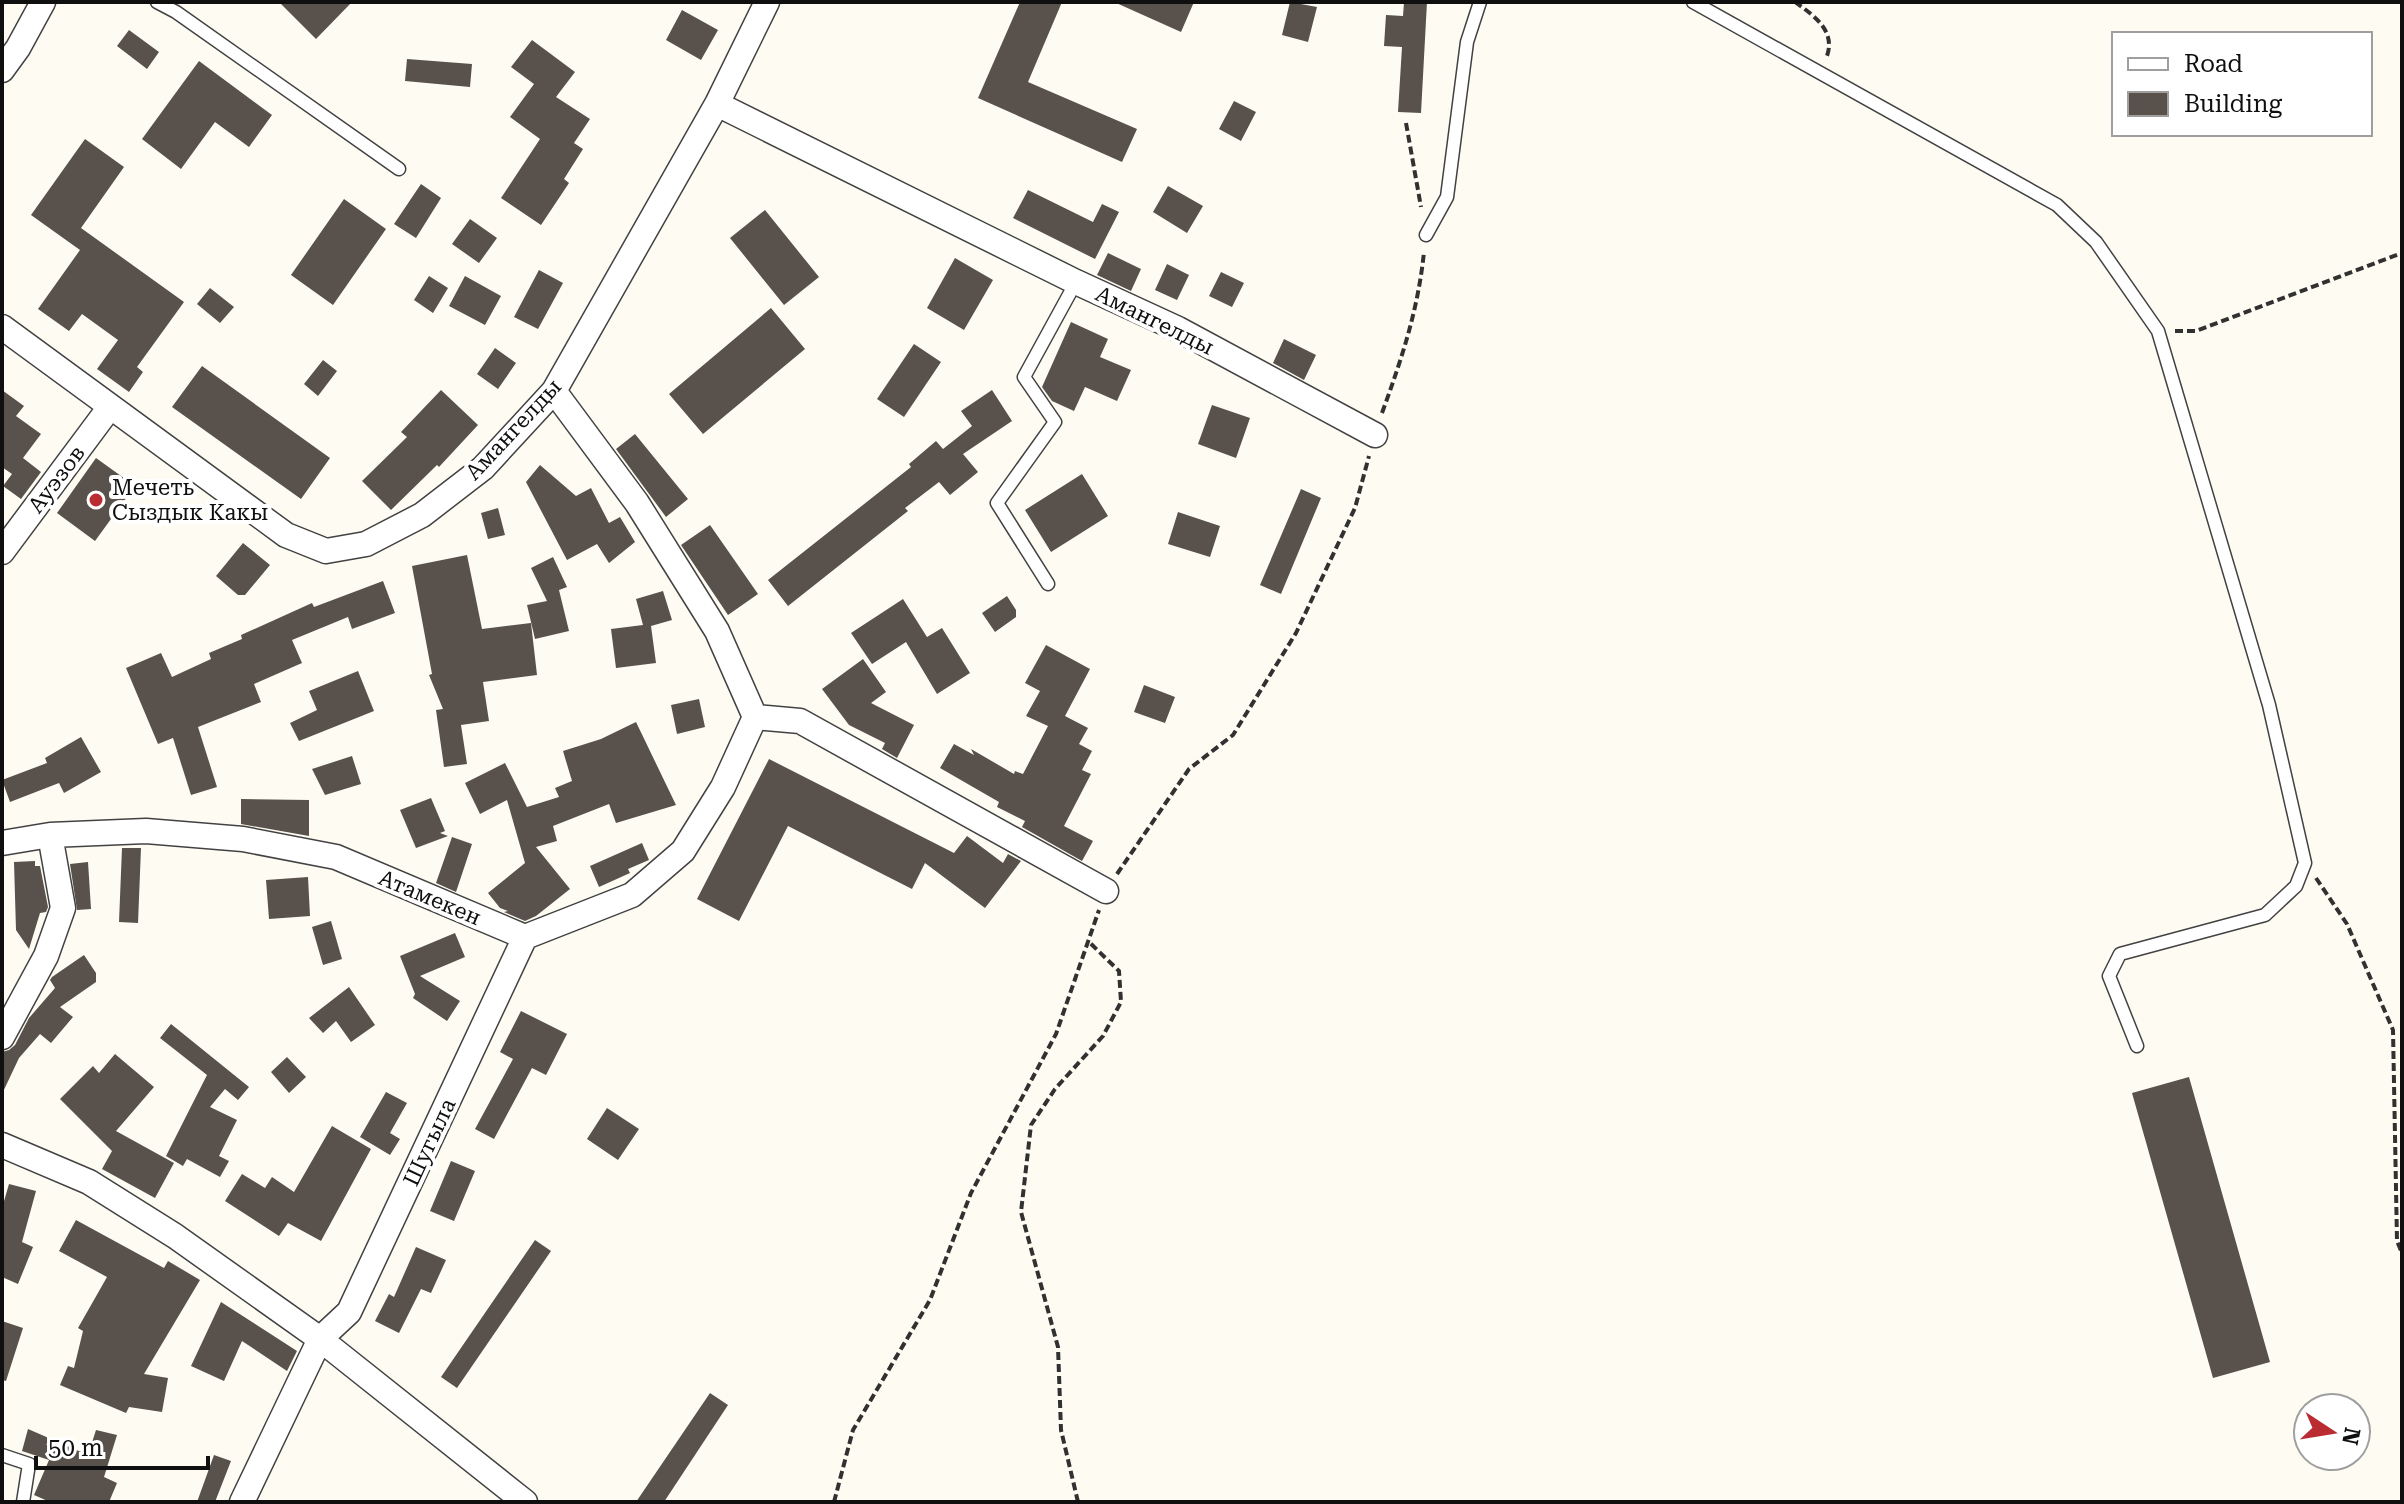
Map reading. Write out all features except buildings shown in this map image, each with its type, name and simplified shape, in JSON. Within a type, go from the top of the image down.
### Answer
[{"type":"street","points":[[2,70],[43,2]]},
{"type":"street","name":"Амангелды","points":[[2,327],[286,535],[326,551],[366,544],[422,515],[483,468],[554,391],[717,104],[767,2]]},
{"type":"street","name":"Амангелды","points":[[717,104],[1076,282],[1178,329],[1375,435]]},
{"type":"street","points":[[525,937],[632,895],[683,851],[723,787],[755,717],[717,631],[637,503],[554,391]]},
{"type":"street","name":"Ауэзов","points":[[2,552],[110,407]]},
{"type":"street","points":[[755,717],[800,721],[1106,891]]},
{"type":"street","name":"Атамекен","points":[[2,843],[50,835],[160,832],[243,839],[336,857],[525,937]]},
{"type":"street","points":[[2,1037],[46,956],[63,908],[50,835]]},
{"type":"street","name":"Шугыла","points":[[320,1339],[349,1312],[525,937]]},
{"type":"street","points":[[2,1145],[89,1182],[175,1236],[320,1339],[525,1502]]},
{"type":"street","points":[[242,1502],[320,1339]]},
{"type":"lane","points":[[157,2],[176,12],[399,169]]},
{"type":"lane","points":[[1426,235],[1447,197],[1467,42],[1480,2]]},
{"type":"lane","points":[[1693,2],[2057,205],[2096,242],[2158,331],[2269,705],[2305,863],[2296,886],[2265,915],[2120,954],[2109,976],[2137,1046]]},
{"type":"lane","points":[[1048,584],[997,503],[1055,422],[1024,377],[1076,282]]},
{"type":"lane","points":[[2,1455],[29,1464],[23,1502]]},
{"type":"path","points":[[1795,2],[1821,20],[1830,47],[1820,73]]},
{"type":"path","points":[[834,1502],[853,1430],[930,1300],[971,1193],[1056,1034],[1106,891],[1189,769],[1233,735],[1296,633],[1355,508],[1420,291],[1426,235],[1406,123]]},
{"type":"path","points":[[2158,331],[2196,331],[2402,253]]},
{"type":"path","points":[[2305,863],[2347,924],[2393,1030],[2397,1241],[2402,1253]]},
{"type":"path","points":[[1078,1502],[1061,1430],[1058,1347],[1021,1212],[1031,1125],[1055,1089],[1103,1036],[1121,1002],[1119,971],[1088,941]]},
{"type":"place","name":"Мечеть Сыздык Какы","points":[[96,500]]}]
